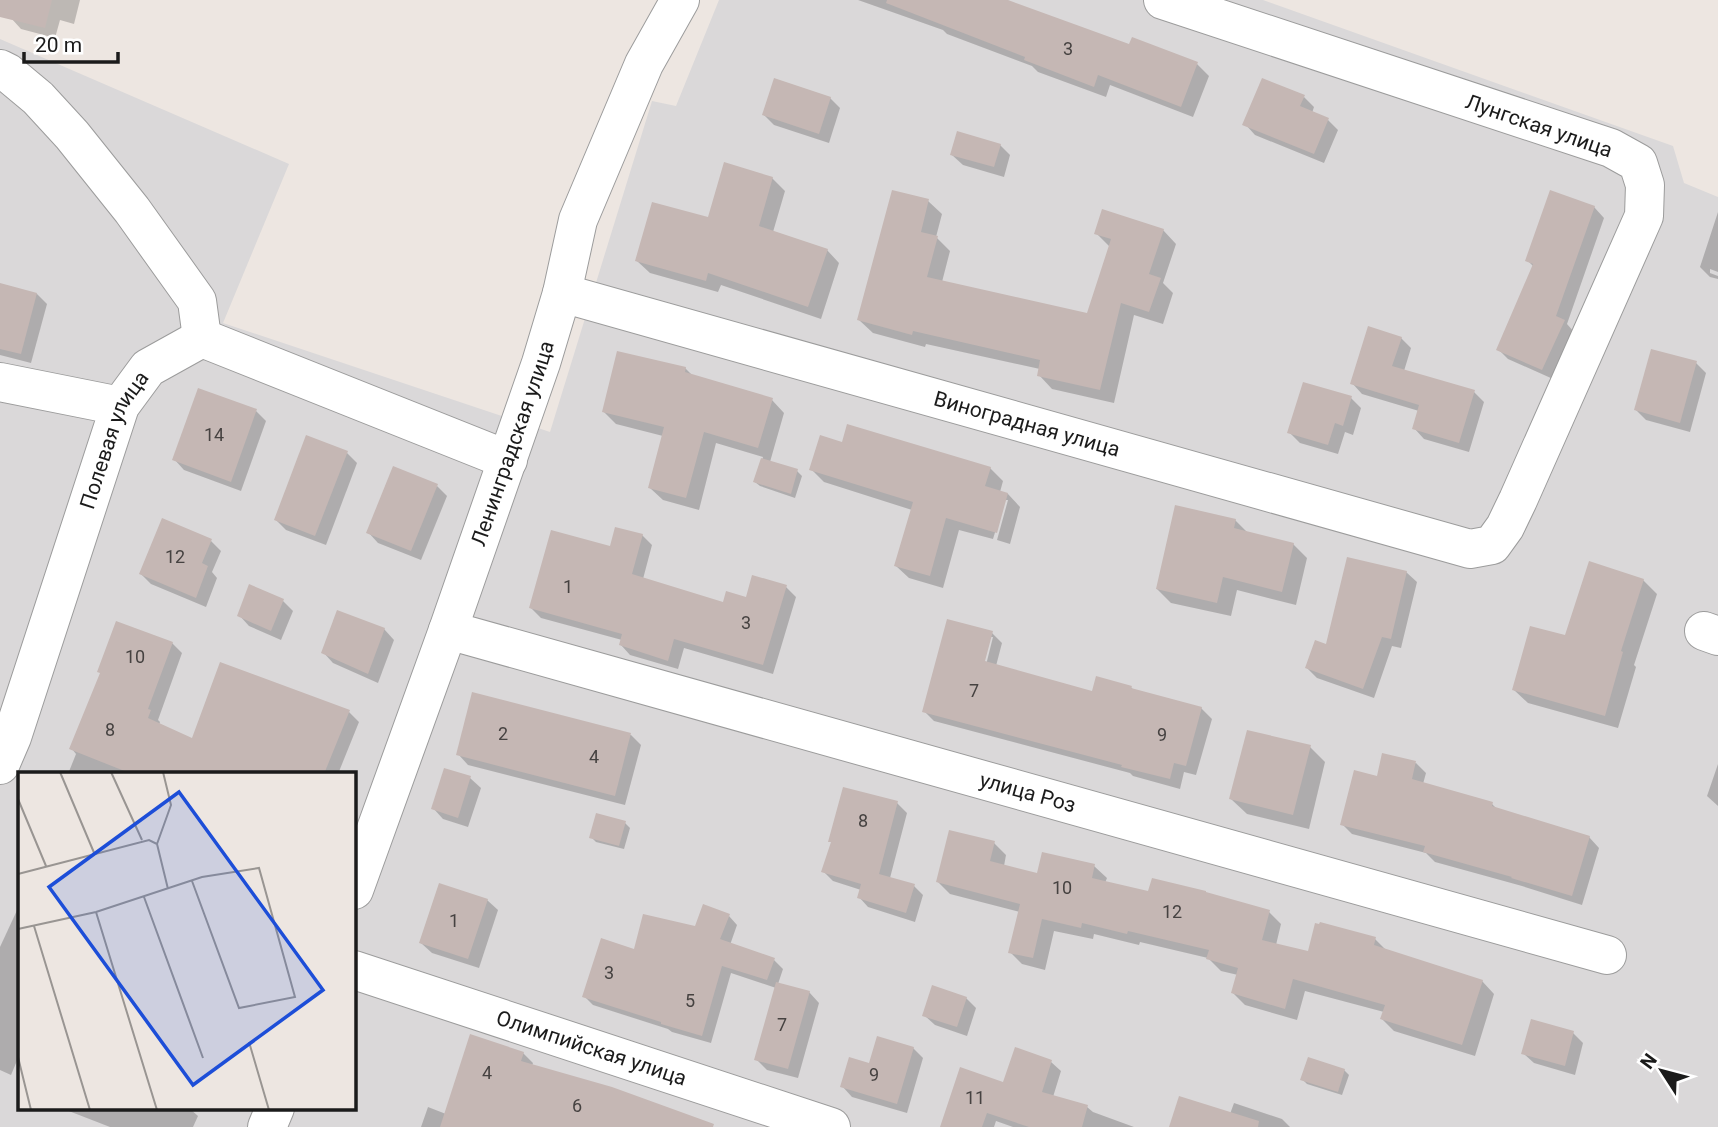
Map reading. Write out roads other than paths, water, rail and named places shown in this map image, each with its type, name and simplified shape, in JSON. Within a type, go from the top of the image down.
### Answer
[{"type":"street","name":"Ленинградская улица","points":[[355,887],[541,363],[562,293],[578,220],[644,64],[680,0]]},
{"type":"street","name":"Лунгская улица","points":[[1163,0],[1611,148],[1638,163],[1644,185],[1644,216],[1518,500],[1505,527],[1492,545]]},
{"type":"street","points":[[0,69],[38,99],[72,135],[132,210],[197,301],[202,338],[508,460]]},
{"type":"street","name":"Виноградная улица","points":[[562,293],[1470,549],[1492,545]]},
{"type":"street","name":"Полевая улица","points":[[4,745],[120,406],[148,368],[202,338]]},
{"type":"street","points":[[0,382],[120,406]]},
{"type":"street","name":"улица Роз","points":[[448,630],[1607,955]]},
{"type":"street","name":"Олимпийская улица","points":[[355,970],[831,1127]]},
{"type":"street","points":[[267,1127],[274,1110]]}]
